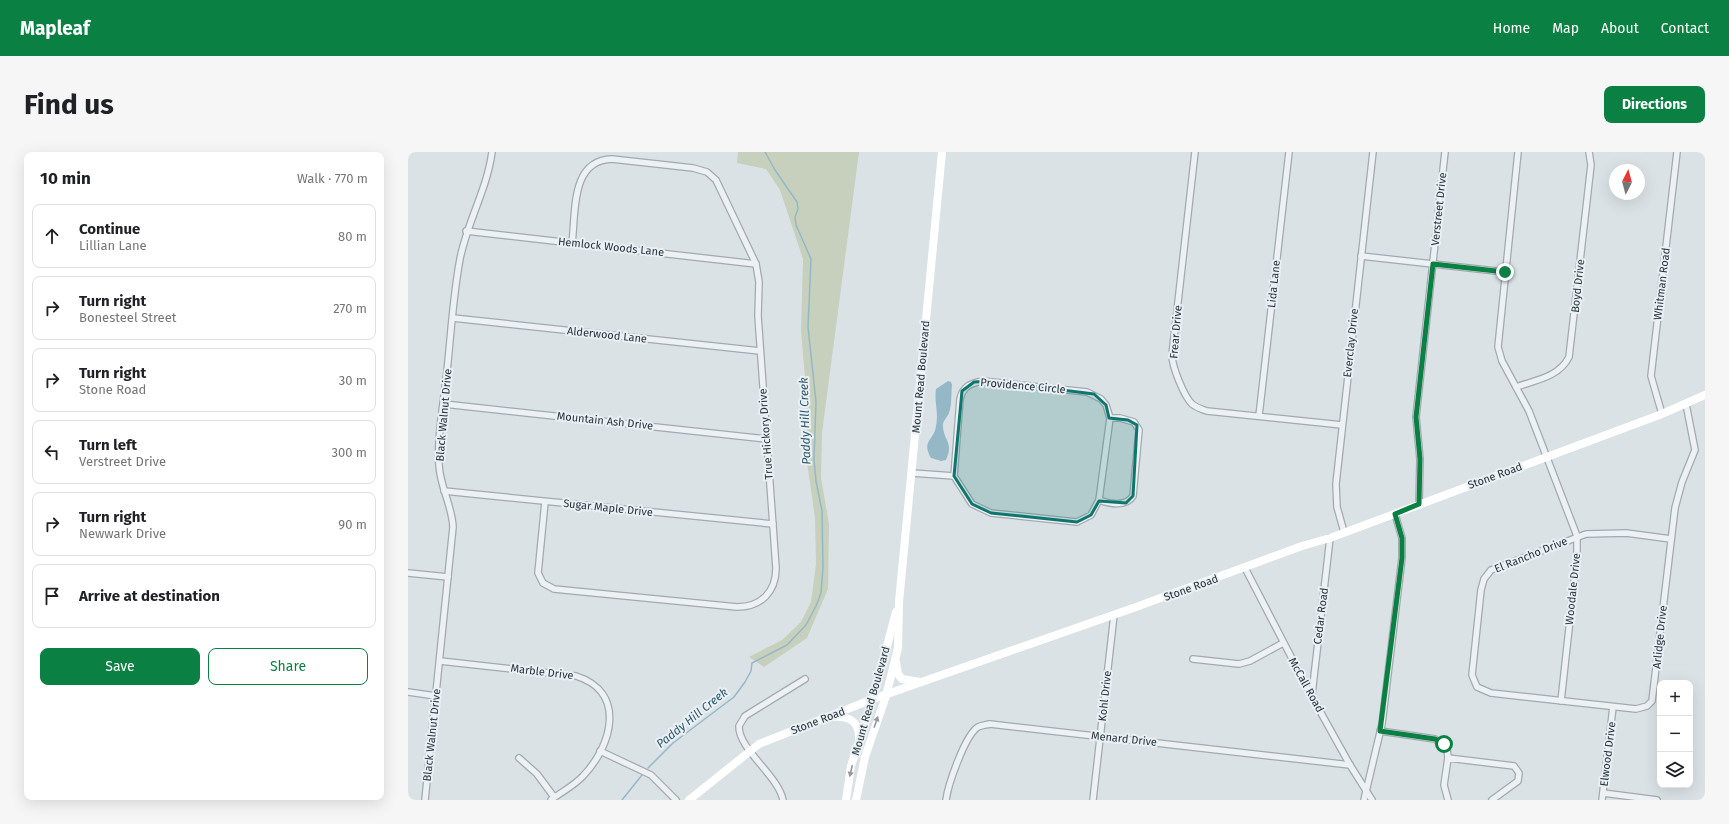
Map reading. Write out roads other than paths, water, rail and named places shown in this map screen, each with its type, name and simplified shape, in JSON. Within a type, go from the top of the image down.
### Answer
[{"type":"street","name":"Black Walnut Drive","points":[[425,800],[453,527],[451,510],[444,491],[439,464],[444,404],[459,261],[466,231],[483,190],[492,152]]},
{"type":"street","name":"Mount Read Boulevard","points":[[856,800],[865,757],[886,696],[896,655],[899,602],[942,152]]},
{"type":"street","name":"Frear Drive","points":[[1195,152],[1172,360],[1187,397],[1197,408],[1207,411],[1342,425]]},
{"type":"street","name":"Lida Lane","points":[[1259,416],[1289,152]]},
{"type":"street","name":"Everclay Drive","points":[[1344,532],[1336,494],[1342,425],[1372,152]]},
{"type":"street","name":"Verstreet Drive","points":[[1419,504],[1420,459],[1416,417],[1445,152]]},
{"type":"street","name":"Woodale Drive","points":[[1518,152],[1498,347],[1502,361],[1529,411],[1577,536],[1577,556],[1561,701]]},
{"type":"street","name":"Boyd Drive","points":[[1516,387],[1554,374],[1565,364],[1569,357],[1591,166],[1589,152]]},
{"type":"street","name":"Whitman Road","points":[[1662,414],[1651,376],[1677,152]]},
{"type":"street","name":"True Hickory Drive","points":[[545,502],[538,573],[540,578],[547,586],[560,589],[737,607],[750,606],[760,601],[774,586],[776,568],[760,351],[758,316],[759,282],[756,264],[720,184],[707,172],[693,168],[612,159],[594,163],[587,168],[580,181],[572,243]]},
{"type":"street","name":"Hemlock Woods Lane","points":[[466,231],[756,264]]},
{"type":"street","points":[[1361,256],[1505,272]]},
{"type":"street","name":"Alderwood Lane","points":[[453,318],[760,351]]},
{"type":"street","name":"Providence Circle","points":[[954,476],[960,399],[962,391],[974,382],[991,381],[1094,394],[1106,405],[1110,418]]},
{"type":"street","name":"Stone Road","points":[[689,800],[759,744],[873,700],[1245,568],[1302,546],[1330,538],[1662,414],[1705,395]]},
{"type":"street","name":"Mountain Ash Drive","points":[[444,404],[766,439]]},
{"type":"street","name":"Arlidge Drive","points":[[1481,690],[1491,693],[1613,707],[1642,708],[1652,701],[1670,539],[1679,491],[1695,450],[1686,404]]},
{"type":"street","points":[[912,473],[954,476],[972,504],[991,513],[1077,522],[1091,515],[1099,500],[1110,418],[1128,420],[1137,425],[1139,436],[1133,496],[1126,502],[1113,504],[1099,500]]},
{"type":"street","name":"Sugar Maple Drive","points":[[444,491],[773,524]]},
{"type":"street","points":[[1364,800],[1365,790],[1380,731],[1402,558],[1402,538],[1395,514]]},
{"type":"street","name":"El Rancho Drive","points":[[1481,690],[1475,683],[1472,674],[1481,590],[1487,574],[1496,567],[1577,536],[1607,532],[1670,539]]},
{"type":"street","name":"Cedar Road","points":[[1312,695],[1330,538]]},
{"type":"street","name":"McCall Road","points":[[1245,568],[1283,643],[1350,765],[1372,800]]},
{"type":"street","points":[[408,573],[448,577]]},
{"type":"street","name":"Mount Read Boulevard","points":[[846,800],[851,766],[873,700],[899,602]]},
{"type":"street","name":"Kohl Drive","points":[[1093,800],[1114,615]]},
{"type":"street","points":[[1193,659],[1240,664],[1250,661],[1283,643]]},
{"type":"street","points":[[896,655],[897,670],[902,679],[910,682],[926,681]]},
{"type":"street","name":"Marble Drive","points":[[440,661],[567,675],[589,681],[602,693],[610,712],[609,731],[600,751],[584,776],[553,799]]},
{"type":"street","points":[[783,800],[778,786],[750,750],[739,731],[740,721],[805,679]]},
{"type":"street","points":[[408,692],[436,696]]},
{"type":"street","name":"Elwood Drive","points":[[1602,800],[1613,707]]},
{"type":"street","points":[[828,717],[842,716],[854,722],[859,728],[859,743]]},
{"type":"street","name":"Menard Drive","points":[[946,800],[949,783],[969,738],[978,728],[990,724],[1350,765]]},
{"type":"street","points":[[1380,731],[1435,739],[1447,748],[1448,758],[1444,785],[1448,800]]},
{"type":"street","points":[[600,751],[651,775],[676,800]]},
{"type":"street","points":[[519,758],[537,774],[553,799]]},
{"type":"street","points":[[1448,758],[1514,766],[1519,773],[1518,781],[1492,800]]},
{"type":"street","points":[[1603,793],[1657,800]]},
{"type":"water","points":[[948,381],[951,382],[952,385],[951,403],[949,413],[943,425],[949,450],[946,460],[941,461],[931,458],[927,448],[935,431],[937,421],[936,389]]},
{"type":"waterway","name":"Paddy Hill Creek","points":[[648,768],[673,743],[734,697],[751,671],[752,663],[787,645],[806,625],[821,593],[823,567],[822,511],[816,481],[814,460],[816,402],[808,327],[811,259],[796,225],[795,217],[798,209],[797,202],[775,170],[765,152]]},
{"type":"waterway","name":"Paddy Hill Creek","points":[[622,800],[642,775]]}]
